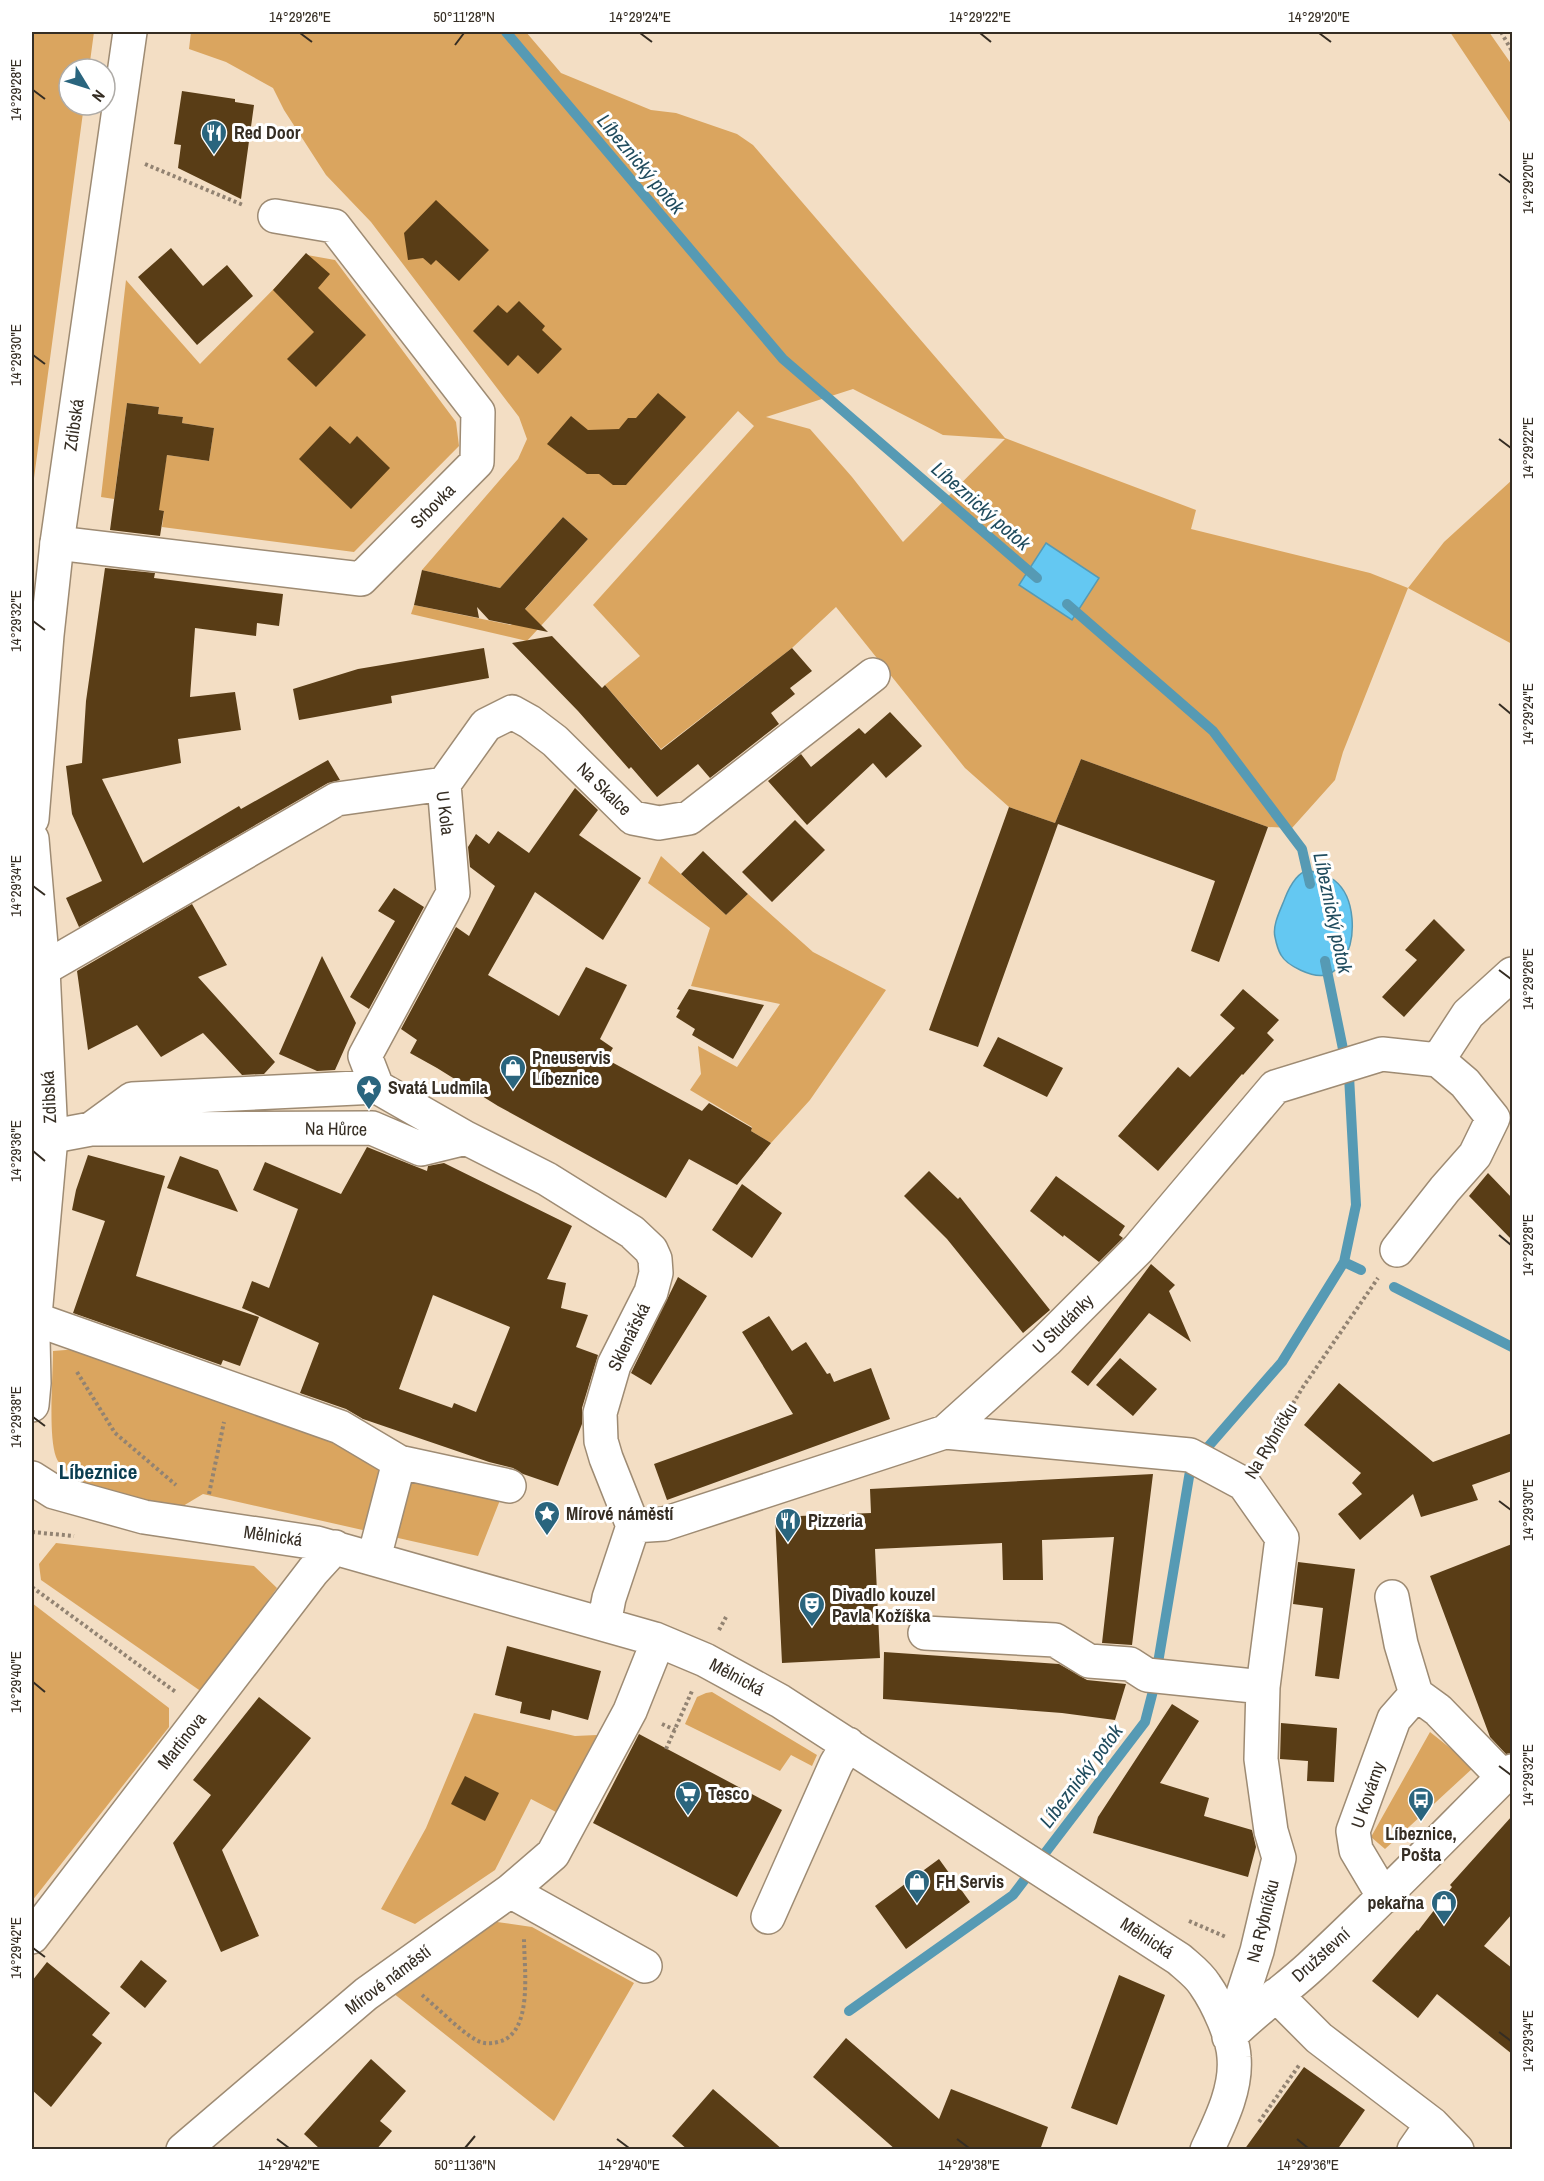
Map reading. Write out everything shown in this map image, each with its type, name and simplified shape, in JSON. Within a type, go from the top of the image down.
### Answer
[{"type":"street","name":"Zdibská","points":[[32,819],[39,635],[57,543],[130,32]]},
{"type":"street","name":"Srbovka","points":[[57,543],[361,579],[477,462],[478,412],[334,226],[275,216]]},
{"type":"street","name":"Na Skalce","points":[[444,784],[486,725],[512,712],[555,741],[633,818],[659,823],[689,818],[873,675]]},
{"type":"street","name":"U Kola","points":[[43,969],[337,799],[444,784],[453,893],[365,1056],[377,1087]]},
{"type":"street","name":"Zdibská","points":[[32,839],[43,969],[41,1139],[34,1318]]},
{"type":"street","points":[[1397,1250],[1475,1155],[1503,1114],[1438,1060],[1468,1014],[1512,974]]},
{"type":"street","name":"U Studánky","points":[[633,1526],[664,1524],[945,1432],[1046,1341],[1138,1249],[1275,1087],[1382,1054],[1438,1060]]},
{"type":"street","name":"Na Hůrce","points":[[91,1129],[132,1099],[377,1087]]},
{"type":"street","points":[[377,1087],[466,1138]]},
{"type":"street","name":"Na Hůrce","points":[[41,1139],[91,1129],[372,1128],[421,1149],[466,1138]]},
{"type":"street","name":"Sklenářská","points":[[466,1138],[547,1179],[632,1232],[651,1250],[655,1259],[656,1273],[651,1292],[614,1365],[600,1413],[601,1441],[633,1526]]},
{"type":"street","points":[[32,1405],[34,1318],[340,1427],[399,1462],[509,1486]]},
{"type":"street","points":[[945,1432],[1190,1455],[1244,1484]]},
{"type":"street","points":[[375,1558],[399,1462]]},
{"type":"street","name":"Mělnická","points":[[32,1478],[54,1492],[144,1517],[335,1547],[604,1624],[651,1652],[705,1660],[780,1701],[1179,1959],[1204,1983],[1229,2037],[1234,2058],[1231,2089],[1222,2118],[1207,2150]]},
{"type":"street","name":"Na Rybníčku","points":[[1229,2037],[1257,1951],[1279,1858],[1271,1831],[1261,1759],[1263,1687],[1282,1538],[1244,1484]]},
{"type":"street","points":[[604,1624],[609,1598],[633,1526]]},
{"type":"street","name":"Martinova","points":[[32,1937],[313,1570],[335,1547]]},
{"type":"street","points":[[1392,1598],[1401,1644],[1416,1694],[1438,1710],[1508,1774]]},
{"type":"street","points":[[925,1633],[1055,1640],[1089,1661],[1130,1664],[1155,1676],[1263,1687]]},
{"type":"street","name":"Mírové náměstí","points":[[183,2150],[366,1994],[517,1895],[553,1854],[630,1711],[651,1652]]},
{"type":"street","name":"U Kovárny","points":[[1384,1897],[1356,1850],[1353,1831],[1394,1719],[1416,1694]]},
{"type":"street","points":[[768,1917],[836,1764],[848,1744]]},
{"type":"street","name":"Družstevní","points":[[1229,2037],[1307,1970],[1508,1774]]},
{"type":"street","points":[[517,1895],[645,1966]]},
{"type":"street","points":[[1276,1995],[1423,2137],[1458,2150]]},
{"type":"path","points":[[1501,32],[1512,51]]},
{"type":"path","points":[[114,151],[255,210],[275,216]]},
{"type":"path","name":"Na Rybníčku","points":[[1244,1484],[1303,1387],[1397,1250]]},
{"type":"path","points":[[208,1501],[231,1389]]},
{"type":"path","points":[[32,1587],[204,1713]]},
{"type":"path","points":[[651,1652],[695,1684],[666,1749]]},
{"type":"path","points":[[662,1724],[675,1730]]},
{"type":"path","points":[[396,1973],[476,2040],[489,2044],[505,2041],[515,2033],[521,2020],[524,2000],[517,1895]]},
{"type":"path","points":[[1181,1918],[1257,1951]]},
{"type":"shaded area","points":[[32,32],[94,32],[91,57],[57,57],[57,117],[82,117],[32,493]]},
{"type":"shaded area","points":[[191,32],[526,32],[561,73],[651,110],[676,113],[737,134],[753,145],[1005,438],[1196,510],[1191,529],[1370,573],[1408,588],[1343,752],[1335,780],[1292,828],[1268,827],[1081,759],[1055,823],[1009,807],[965,768],[836,607],[792,648],[661,749],[605,685],[640,656],[593,605],[754,426],[738,411],[527,641],[411,614],[414,605],[511,625],[588,539],[563,517],[500,588],[422,570],[518,459],[527,439],[519,417],[371,222],[326,175],[284,110],[273,88],[226,62],[189,49]],"holes":[[[853,389],[943,435],[1005,439],[903,542],[852,477],[810,429],[766,417]]]},
{"type":"shaded area","points":[[1450,32],[1489,32],[1512,65],[1512,125]]},
{"type":"shaded area","points":[[307,255],[335,260],[456,422],[459,446],[354,552],[162,527],[164,511],[157,510],[167,455],[209,461],[214,428],[182,423],[183,417],[158,414],[159,407],[127,403],[114,499],[101,497],[126,280],[200,364]]},
{"type":"shaded area","points":[[1512,480],[1512,644],[1408,588],[1444,542]]},
{"type":"shaded area","points":[[661,856],[726,915],[748,894],[813,952],[886,990],[810,1100],[771,1143],[751,1131],[752,1127],[690,1090],[701,1074],[698,1046],[737,1067],[780,1004],[691,986],[710,928],[648,883]]},
{"type":"shaded area","points":[[78,1349],[504,1490],[478,1556],[203,1494],[178,1509],[122,1499],[90,1486],[65,1470],[56,1457],[52,1435],[53,1351]]},
{"type":"shaded area","points":[[56,1543],[254,1566],[277,1588],[202,1692],[41,1580],[39,1564]]},
{"type":"shaded area","points":[[32,1603],[169,1708],[169,1727],[32,1901]]},
{"type":"shaded area","points":[[712,1692],[817,1755],[812,1766],[791,1755],[780,1771],[685,1724],[697,1697]]},
{"type":"shaded area","points":[[474,1713],[575,1736],[597,1735],[556,1812],[531,1799],[495,1870],[415,1924],[381,1909],[426,1828]]},
{"type":"shaded area","points":[[1430,1732],[1474,1767],[1385,1849],[1371,1837]]},
{"type":"shaded area","points":[[497,1922],[532,1927],[634,1983],[554,2121],[393,1993]]},
{"type":"water","points":[[1046,543],[1099,578],[1072,620],[1019,585]]},
{"type":"water","points":[[1308,870],[1325,875],[1341,887],[1347,897],[1352,919],[1348,952],[1338,968],[1325,975],[1307,973],[1284,959],[1277,946],[1274,932],[1279,912],[1289,890],[1297,878]]},
{"type":"building","name":"Red Door","points":[[182,91],[235,99],[235,102],[254,105],[241,199],[178,168],[181,145],[174,144]]},
{"type":"building","points":[[436,200],[489,250],[459,281],[436,260],[431,265],[423,258],[408,260],[404,233]]},
{"type":"building","points":[[171,248],[203,286],[227,265],[253,296],[197,345],[138,277]]},
{"type":"building","points":[[306,253],[330,274],[318,288],[366,335],[316,387],[287,359],[314,332],[273,290]]},
{"type":"building","points":[[519,301],[545,326],[542,330],[562,349],[538,374],[518,355],[508,366],[473,331],[498,305],[507,313]]},
{"type":"building","points":[[658,393],[686,417],[626,485],[613,485],[599,474],[587,474],[547,444],[571,416],[588,430],[619,429],[628,418],[636,418]]},
{"type":"building","points":[[127,403],[159,407],[158,414],[183,417],[182,423],[214,428],[209,461],[167,455],[159,510],[164,511],[160,536],[110,530]]},
{"type":"building","points":[[330,426],[350,444],[357,436],[390,468],[351,509],[299,459]]},
{"type":"building","points":[[563,517],[588,539],[525,609],[548,632],[489,620],[477,607],[479,618],[414,605],[422,570],[500,588]]},
{"type":"building","points":[[105,568],[155,573],[154,578],[283,594],[279,626],[257,623],[256,636],[195,628],[190,697],[235,692],[241,730],[178,739],[181,763],[102,779],[143,863],[239,806],[241,809],[328,760],[340,780],[328,783],[79,927],[66,898],[102,881],[72,814],[66,766],[82,763],[86,701]]},
{"type":"building","points":[[552,636],[602,688],[605,685],[661,750],[792,648],[812,671],[790,688],[795,694],[771,713],[779,724],[710,778],[698,764],[657,797],[512,643]]},
{"type":"building","points":[[484,648],[489,678],[391,696],[392,703],[299,720],[293,689],[358,669]]},
{"type":"building","points":[[890,712],[922,746],[886,778],[873,763],[807,825],[768,781],[801,754],[811,767],[859,728],[865,734]]},
{"type":"building","points":[[1081,759],[1268,827],[1219,962],[1191,951],[1215,881],[1058,824],[978,1047],[929,1030],[1009,807],[1055,823]]},
{"type":"building","points":[[575,788],[598,810],[579,835],[641,878],[603,940],[535,892],[488,975],[559,1016],[586,967],[627,985],[600,1039],[613,1048],[606,1059],[702,1111],[709,1103],[752,1128],[751,1131],[771,1143],[737,1185],[689,1159],[666,1198],[498,1106],[410,1053],[417,1040],[401,1029],[456,927],[469,936],[495,886],[470,867],[468,847],[476,834],[489,844],[498,831],[529,853]]},
{"type":"building","points":[[795,820],[825,850],[772,902],[742,872]]},
{"type":"building","points":[[703,851],[748,894],[726,915],[681,874]]},
{"type":"building","points":[[394,888],[424,907],[369,1009],[350,997],[395,921],[378,911]]},
{"type":"building","points":[[192,904],[227,965],[198,977],[275,1062],[264,1074],[242,1075],[203,1033],[161,1057],[137,1025],[88,1050],[77,971]]},
{"type":"building","points":[[1434,919],[1465,950],[1404,1017],[1382,997],[1417,960],[1405,950]]},
{"type":"building","points":[[322,956],[356,1023],[335,1070],[317,1071],[279,1054]]},
{"type":"building","points":[[689,989],[764,1005],[733,1059],[692,1035],[695,1029],[676,1017],[680,1010],[677,1009]]},
{"type":"building","points":[[1243,989],[1279,1020],[1267,1033],[1274,1040],[1158,1171],[1118,1136],[1178,1067],[1190,1077],[1235,1028],[1220,1015]]},
{"type":"building","points":[[998,1037],[1063,1068],[1047,1097],[983,1066]]},
{"type":"building","points":[[367,1147],[427,1171],[428,1166],[444,1163],[572,1226],[547,1279],[566,1283],[561,1308],[588,1315],[576,1347],[598,1355],[582,1408],[582,1424],[558,1486],[523,1474],[513,1468],[363,1419],[346,1409],[300,1393],[319,1343],[242,1308],[252,1281],[269,1288],[298,1209],[253,1190],[265,1162],[341,1194]],"holes":[[[433,1295],[510,1327],[476,1412],[454,1403],[452,1408],[399,1389]]]},
{"type":"building","points":[[88,1155],[165,1176],[136,1276],[259,1317],[240,1366],[223,1360],[221,1365],[73,1313],[105,1221],[72,1210]]},
{"type":"building","points":[[180,1156],[218,1170],[238,1212],[167,1188]]},
{"type":"building","points":[[929,1171],[958,1199],[960,1197],[1050,1310],[1023,1333],[947,1239],[904,1196]]},
{"type":"building","points":[[1488,1173],[1512,1198],[1512,1240],[1469,1196]]},
{"type":"building","points":[[1056,1176],[1125,1226],[1119,1235],[1123,1238],[1099,1262],[1030,1211]]},
{"type":"building","points":[[742,1184],[782,1213],[752,1258],[712,1230]]},
{"type":"building","points":[[1151,1264],[1175,1285],[1169,1291],[1191,1342],[1149,1313],[1088,1386],[1071,1372]]},
{"type":"building","points":[[678,1277],[707,1296],[651,1385],[631,1373]]},
{"type":"building","points":[[769,1316],[792,1351],[806,1342],[827,1374],[830,1373],[834,1382],[871,1368],[890,1419],[667,1500],[654,1464],[793,1414],[742,1332]]},
{"type":"building","points":[[1120,1358],[1157,1389],[1133,1416],[1096,1385]]},
{"type":"building","points":[[1339,1383],[1433,1462],[1512,1433],[1512,1471],[1472,1485],[1478,1500],[1421,1517],[1413,1494],[1360,1540],[1338,1514],[1362,1494],[1352,1483],[1361,1473],[1304,1425]]},
{"type":"building","points":[[1153,1474],[1132,1645],[1102,1643],[1114,1537],[1042,1540],[1043,1580],[1003,1580],[1002,1543],[875,1549],[880,1658],[782,1663],[775,1517],[871,1513],[870,1489]]},
{"type":"building","points":[[1512,1544],[1512,1753],[1506,1754],[1490,1737],[1430,1576]]},
{"type":"building","points":[[1298,1562],[1355,1569],[1339,1679],[1315,1676],[1323,1608],[1293,1604]]},
{"type":"building","points":[[507,1646],[601,1671],[588,1720],[552,1710],[550,1720],[520,1713],[522,1702],[495,1695]]},
{"type":"building","points":[[884,1652],[1059,1664],[1087,1680],[1126,1684],[1115,1720],[1062,1713],[883,1699]]},
{"type":"building","points":[[259,1697],[311,1738],[222,1850],[259,1936],[221,1952],[173,1843],[211,1795],[193,1780]]},
{"type":"building","points":[[1172,1704],[1199,1721],[1160,1783],[1209,1798],[1204,1816],[1252,1830],[1256,1847],[1248,1877],[1093,1833],[1098,1817]]},
{"type":"building","points":[[1281,1723],[1337,1728],[1334,1782],[1307,1781],[1308,1761],[1280,1759]]},
{"type":"building","name":"Tesco","points":[[639,1734],[782,1810],[737,1897],[593,1823]]},
{"type":"building","points":[[465,1776],[499,1793],[485,1821],[451,1804]]},
{"type":"building","points":[[1512,1816],[1512,1914],[1484,1946],[1512,1968],[1512,2054],[1437,1994],[1418,2018],[1372,1981],[1418,1931],[1452,1887],[1450,1885]]},
{"type":"building","points":[[939,1859],[970,1902],[906,1949],[875,1906]]},
{"type":"building","points":[[141,1960],[167,1981],[145,2008],[120,1987]]},
{"type":"building","points":[[47,1962],[110,2013],[92,2035],[102,2043],[51,2107],[32,2090],[32,1981]]},
{"type":"building","points":[[1119,1975],[1165,1995],[1117,2125],[1071,2108]]},
{"type":"building","points":[[846,2038],[939,2119],[951,2089],[1048,2127],[1040,2150],[896,2150],[813,2077]]},
{"type":"building","points":[[371,2059],[406,2091],[380,2121],[392,2131],[376,2150],[321,2150],[304,2134]]},
{"type":"building","points":[[1304,2067],[1365,2110],[1337,2150],[1244,2150]]},
{"type":"building","points":[[713,2089],[783,2150],[688,2150],[672,2136]]},
{"type":"waterway","name":"Líbeznický potok","points":[[506,32],[783,359],[1037,578]]},
{"type":"waterway","name":"Líbeznický potok","points":[[1067,604],[1213,731],[1302,849],[1310,884]]},
{"type":"waterway","name":"Líbeznický potok","points":[[1325,961],[1343,1049]]},
{"type":"waterway","name":"Líbeznický potok","points":[[1207,1448],[1282,1362],[1344,1262],[1356,1205],[1349,1076]]},
{"type":"waterway","points":[[1344,1262],[1361,1270]]},
{"type":"waterway","points":[[1394,1287],[1512,1347]]},
{"type":"waterway","name":"Líbeznický potok","points":[[849,2011],[1013,1895],[1145,1722],[1154,1687],[1190,1471]]},
{"type":"place","name":"Red Door","points":[[214,156]]},
{"type":"place","name":"Pneuservis Líbeznice","points":[[513,1091]]},
{"type":"place","name":"Svatá Ludmila","points":[[369,1111]]},
{"type":"place","name":"Mírové náměstí","points":[[547,1537]]},
{"type":"place","name":"Pizzeria","points":[[788,1544]]},
{"type":"place","name":"Divadlo kouzel Pavla Kožíška","points":[[812,1628]]},
{"type":"place","name":"Tesco","points":[[688,1817]]},
{"type":"place","name":"Líbeznice, Pošta","points":[[1421,1823]]},
{"type":"place","name":"FH Servis","points":[[917,1905]]},
{"type":"place","name":"pekařna","points":[[1444,1926]]},
{"type":"district","name":"Líbeznice","points":[[98,1472]]}]
